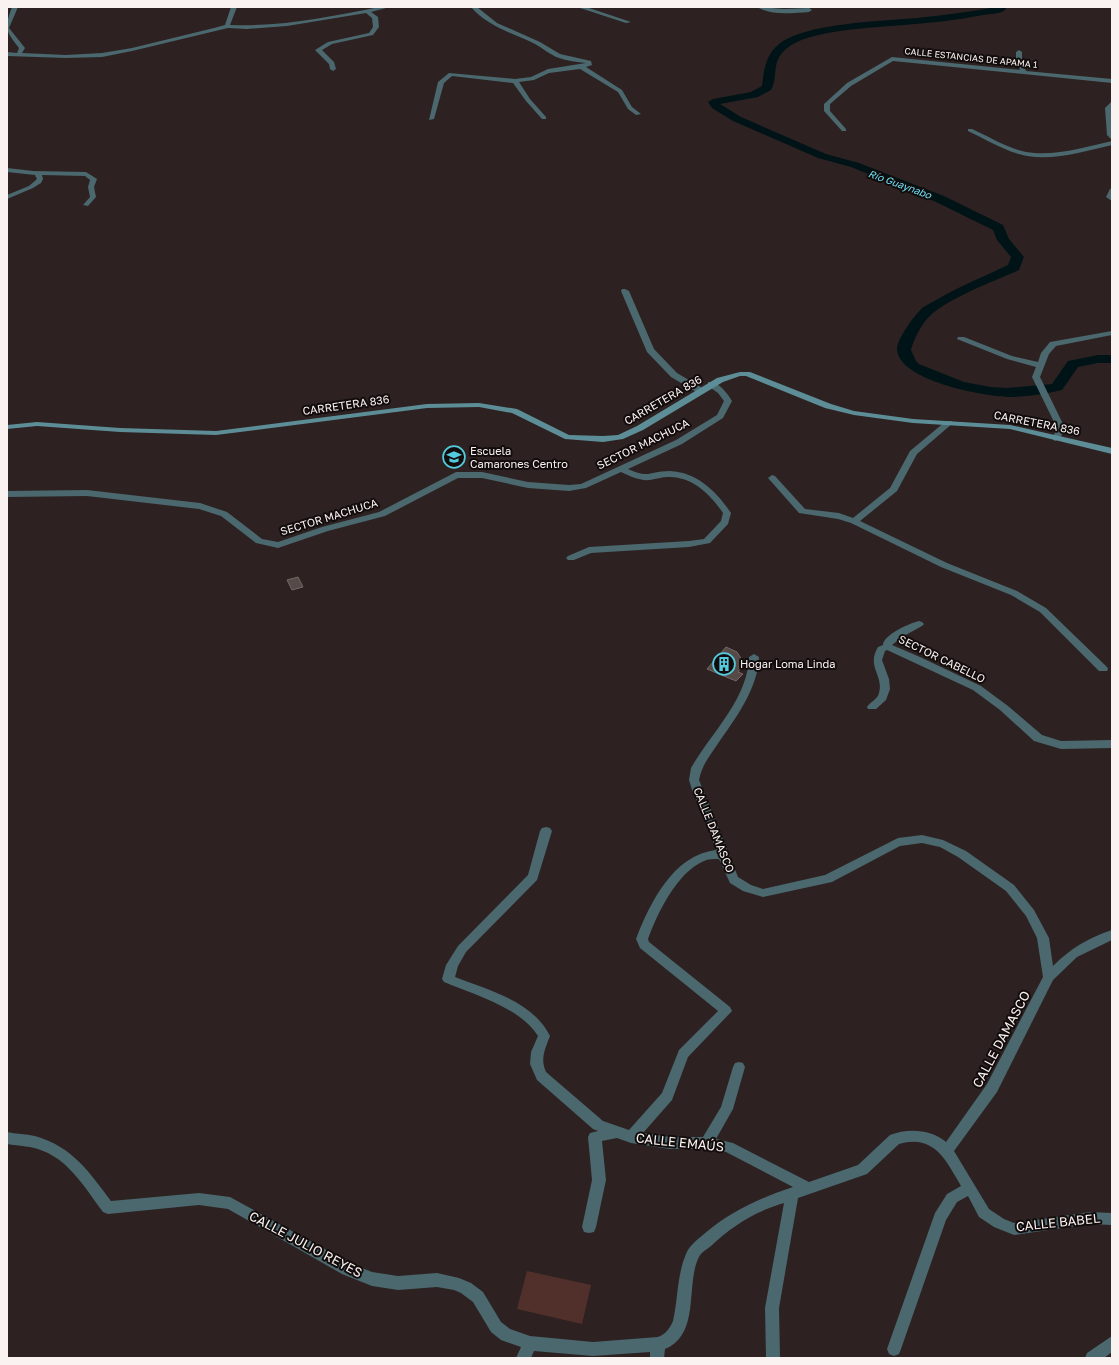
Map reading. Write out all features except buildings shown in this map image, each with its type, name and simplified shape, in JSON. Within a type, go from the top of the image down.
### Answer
[{"type":"street","points":[[15,7],[7,28],[22,48],[19,54]]},
{"type":"street","points":[[227,26],[234,7]]},
{"type":"street","points":[[344,7],[354,13]]},
{"type":"street","points":[[7,54],[60,57],[102,55],[139,48],[184,36],[216,31],[227,26],[250,28],[296,24],[387,7]]},
{"type":"street","points":[[431,120],[441,82],[448,76],[465,75],[515,81],[532,79],[548,71],[581,68],[590,64],[589,62],[562,58],[534,41],[504,29],[482,17],[474,7]]},
{"type":"street","points":[[580,7],[628,22]]},
{"type":"street","points":[[760,7],[771,10],[792,12],[809,10]]},
{"type":"street","points":[[333,69],[332,63],[318,50],[330,44],[371,34],[376,27],[375,17],[367,11]]},
{"type":"street","points":[[1019,52],[1019,59],[1024,73]]},
{"type":"street","name":"CALLE ESTANCIAS DE APAMA 1","points":[[844,130],[827,110],[826,104],[860,76],[892,59],[1112,81]]},
{"type":"street","points":[[581,68],[620,91],[630,108],[638,114]]},
{"type":"street","points":[[515,81],[528,100],[544,118]]},
{"type":"street","points":[[1112,103],[1108,108],[1110,135],[1112,138]]},
{"type":"street","points":[[970,130],[1014,150],[1027,154],[1066,152],[1112,143]]},
{"type":"street","points":[[7,170],[38,173],[86,174],[94,179],[91,188],[93,197],[86,205]]},
{"type":"street","points":[[7,198],[35,186],[40,182],[38,173]]},
{"type":"street","points":[[1112,190],[1109,196],[1112,199]]},
{"type":"street","points":[[625,292],[650,350],[674,375],[701,391]]},
{"type":"street","points":[[1055,438],[1060,427],[1036,377],[1039,365],[1045,353],[1053,344],[1112,333]]},
{"type":"street","points":[[961,339],[1014,359],[1039,365]]},
{"type":"street","name":"CARRETERA 836","points":[[7,427],[37,424],[120,430],[216,433],[234,432],[427,406],[479,405],[514,411],[546,428],[568,437],[603,439],[620,437],[640,428],[711,384],[730,377],[747,374],[828,406],[854,413],[949,423],[1010,427],[1112,451]]},
{"type":"street","name":"SECTOR MACHUCA","points":[[7,494],[87,493],[200,506],[224,514],[259,541],[278,545],[325,529],[382,514],[456,475],[482,475],[528,485],[569,488],[583,486],[679,442],[720,416],[728,401],[721,391],[711,384]]},
{"type":"street","points":[[854,521],[894,489],[913,453],[949,423]]},
{"type":"street","points":[[571,558],[590,550],[689,544],[706,541],[724,522],[727,514],[721,504],[708,489],[688,478],[671,474],[641,477],[622,469]]},
{"type":"street","points":[[772,478],[802,511],[839,516],[854,521],[944,565],[1014,593],[1043,610],[1103,669]]},
{"type":"street","name":"SECTOR CABELLO","points":[[888,647],[887,643],[892,639],[903,631],[919,624]]},
{"type":"street","name":"SECTOR CABELLO","points":[[872,706],[882,698],[883,695],[885,687],[877,660],[881,649],[888,647],[917,659],[977,688],[1004,708],[1038,738],[1061,745],[1112,744]]},
{"type":"street","name":"CALLE DAMASCO","points":[[754,657],[756,664],[742,696],[696,768],[694,780],[734,880],[747,888],[763,893],[828,879],[898,842],[922,839],[943,844],[962,854],[1010,888],[1025,907],[1043,938],[1049,977]]},
{"type":"street","name":"CALLE EMAÚS","points":[[546,831],[533,877],[462,949],[452,965],[448,979],[522,1012],[536,1022],[542,1029],[544,1036],[537,1052],[536,1064],[541,1076],[598,1125],[631,1137],[670,1143],[707,1143],[728,1146],[809,1188]]},
{"type":"street","points":[[631,1137],[668,1096],[683,1054],[726,1011],[644,945],[642,940],[669,885],[694,861],[705,856],[723,854]]},
{"type":"street","name":"CALLE DAMASCO","points":[[947,1151],[992,1088],[1049,977],[1073,954],[1093,943],[1112,936]]},
{"type":"street","points":[[707,1143],[727,1109],[738,1067]]},
{"type":"street","points":[[589,1227],[599,1180],[595,1137],[616,1132]]},
{"type":"street","points":[[657,1351],[674,1336],[680,1322],[687,1270],[692,1255],[723,1226],[746,1211],[772,1200],[862,1170],[895,1139],[906,1136],[921,1137],[936,1141],[947,1151]]},
{"type":"street","name":"CALLE JULIO REYES","points":[[7,1138],[38,1143],[64,1155],[72,1161],[108,1208],[199,1199],[230,1203],[347,1269],[372,1279],[398,1283],[437,1280],[454,1283],[466,1288],[478,1297],[496,1327],[506,1335],[530,1343],[592,1349],[657,1351]]},
{"type":"street","name":"CALLE BABEL","points":[[947,1151],[984,1213],[999,1223],[1014,1229],[1090,1218],[1112,1218]]},
{"type":"street","points":[[894,1349],[940,1217],[952,1198],[970,1188]]},
{"type":"street","points":[[774,1358],[772,1308],[792,1194]]},
{"type":"street","points":[[522,1358],[530,1343]]},
{"type":"street","points":[[1092,1358],[1112,1343]]},
{"type":"shaded area","points":[[527,1271],[591,1285],[582,1324],[517,1309]]},
{"type":"waterway","name":"Río Guaynabo","points":[[1001,7],[1001,9],[974,14],[855,27],[802,36],[788,43],[777,52],[771,62],[767,88],[754,95],[713,102],[716,106],[737,119],[822,156],[855,165],[940,199],[999,228],[1003,240],[1018,257],[1014,267],[958,293],[927,311],[907,338],[904,350],[909,361],[914,367],[943,380],[975,389],[1024,392],[1057,387],[1073,364],[1098,359],[1112,359]]},
{"type":"place","name":"Escuela Camarones Centro","points":[[454,457]]},
{"type":"place","name":"Hogar Loma Linda","points":[[724,664]]}]
